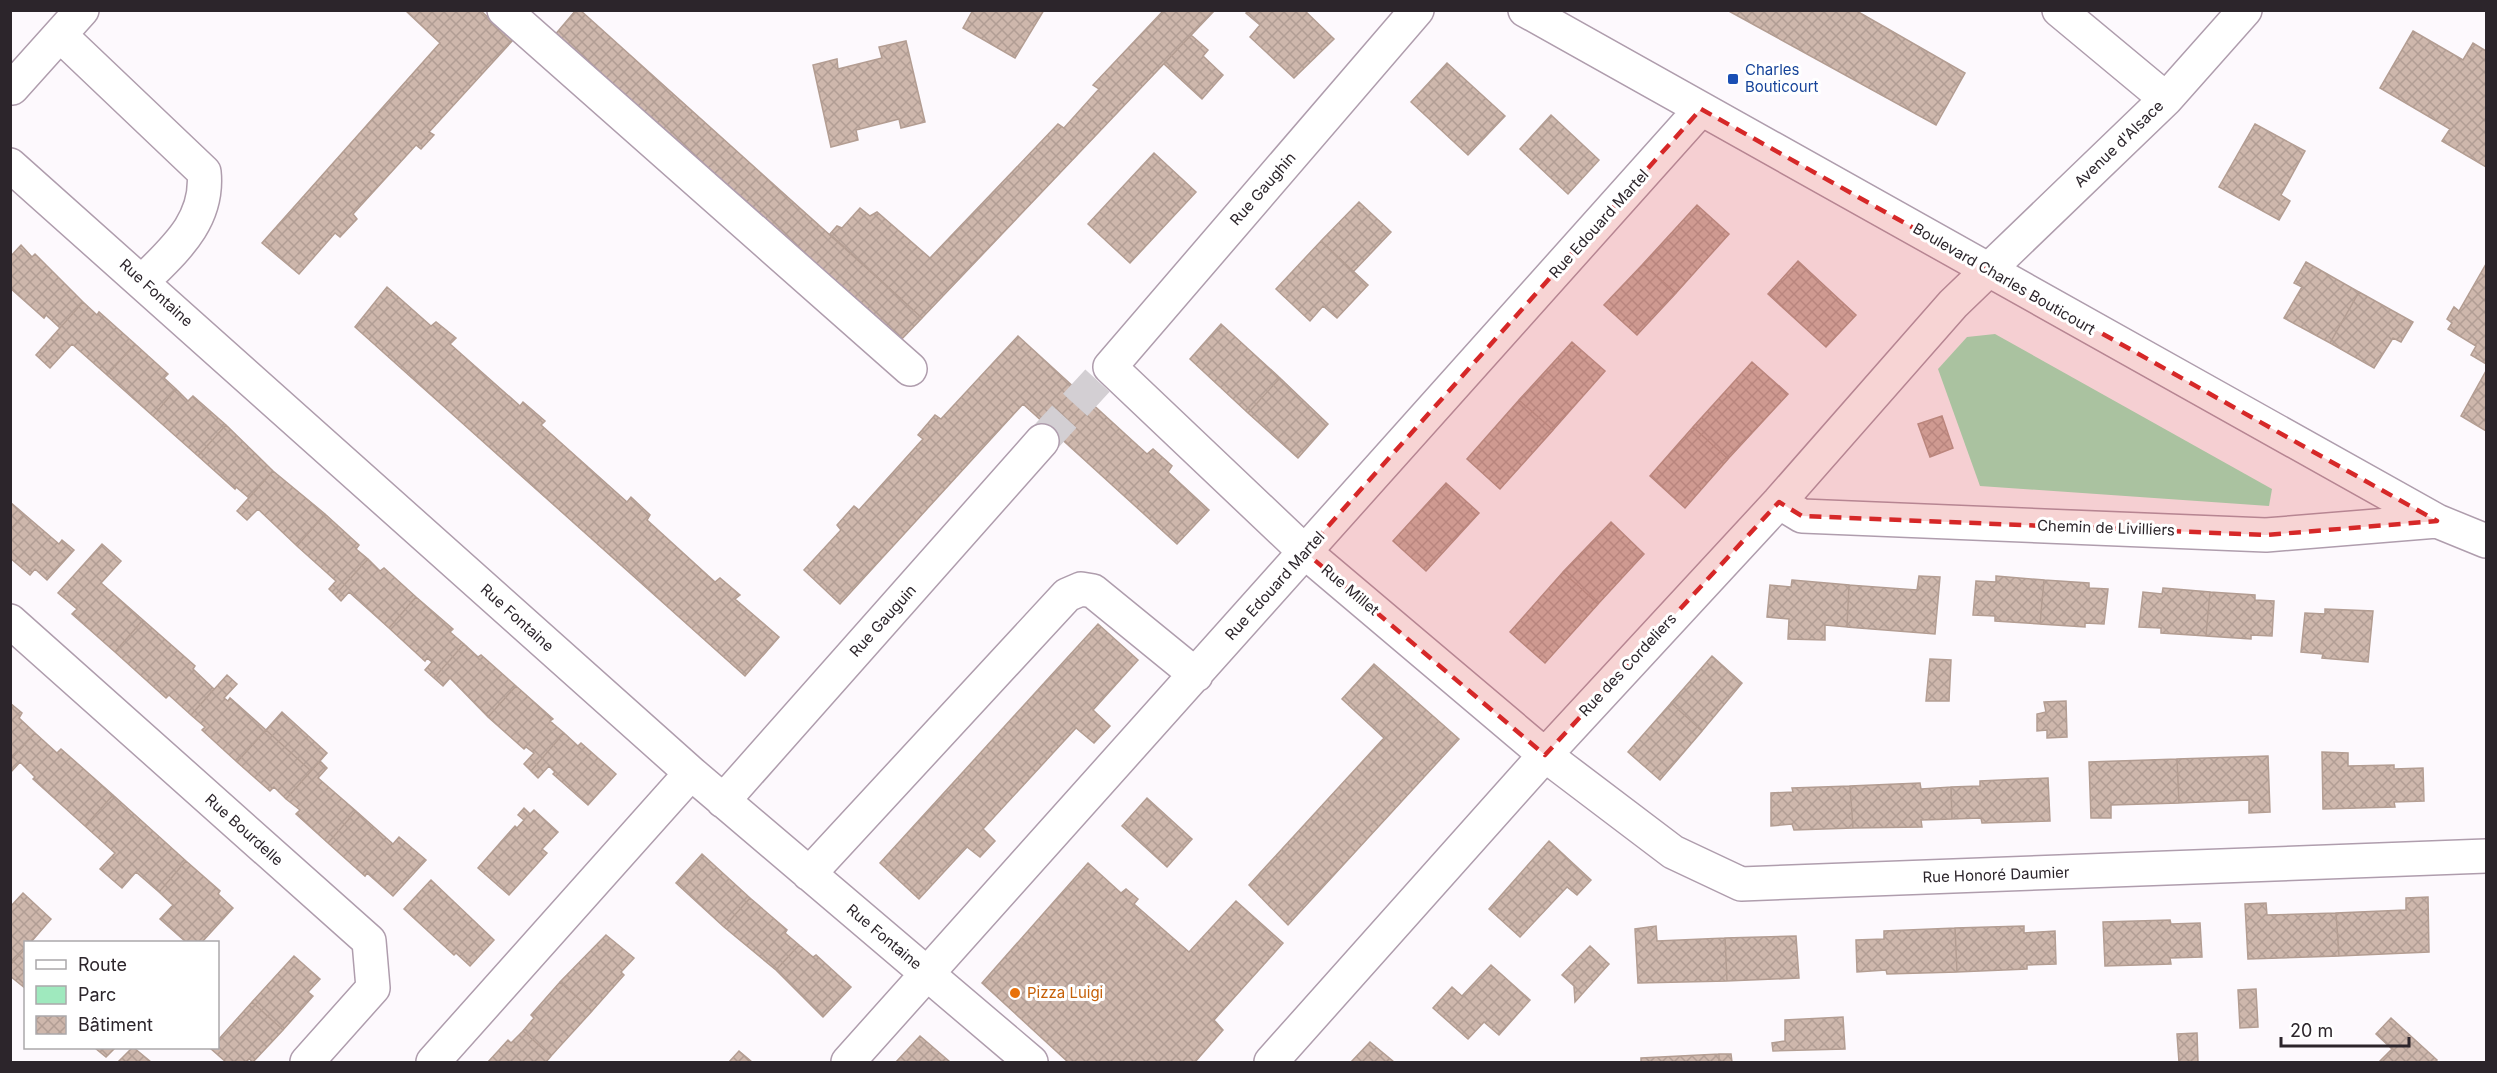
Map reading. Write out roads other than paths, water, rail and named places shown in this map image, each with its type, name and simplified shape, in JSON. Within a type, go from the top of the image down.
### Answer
[{"type":"street","points":[[12,88],[82,10]]},
{"type":"street","points":[[504,10],[910,369]]},
{"type":"street","name":"Rue Gaughin","points":[[1110,367],[1417,10]]},
{"type":"street","name":"Boulevard Charles Bouticourt","points":[[1525,10],[2437,521],[2487,541]]},
{"type":"street","points":[[2059,10],[2166,99]]},
{"type":"street","name":"Avenue d'Alsace","points":[[1988,271],[2166,99],[2245,10]]},
{"type":"street","points":[[60,35],[204,172],[206,190],[202,209],[187,236],[143,281]]},
{"type":"street","name":"Rue Edouard Martel","points":[[848,1062],[1701,109]]},
{"type":"street","name":"Rue Fontaine","points":[[10,165],[143,281],[690,773],[1031,1062]]},
{"type":"street","name":"Rue des Cordeliers","points":[[1271,1062],[1545,755],[1779,502],[1953,304],[1988,271]]},
{"type":"street","name":"Rue Millet","points":[[1110,367],[1305,552],[1545,755]]},
{"type":"street","name":"Rue Gauguin","points":[[723,801],[1042,441]]},
{"type":"street","name":"Chemin de Livilliers","points":[[1779,502],[1802,516],[2266,535],[2437,521]]},
{"type":"street","points":[[809,874],[1067,595],[1081,589],[1093,591],[1196,675]]},
{"type":"street","name":"Rue Bourdelle","points":[[10,621],[369,941],[373,988],[312,1061]]},
{"type":"street","name":"Rue Honoré Daumier","points":[[1545,755],[1673,852],[1741,884],[2487,856]]},
{"type":"street","points":[[433,1062],[690,773]]},
{"type":"tunnel","points":[[1042,441],[1110,367]]},
{"type":"place","name":"Charles Bouticourt","points":[[1733,79]]},
{"type":"place","name":"Pizza Luigi","points":[[1015,993]]}]
